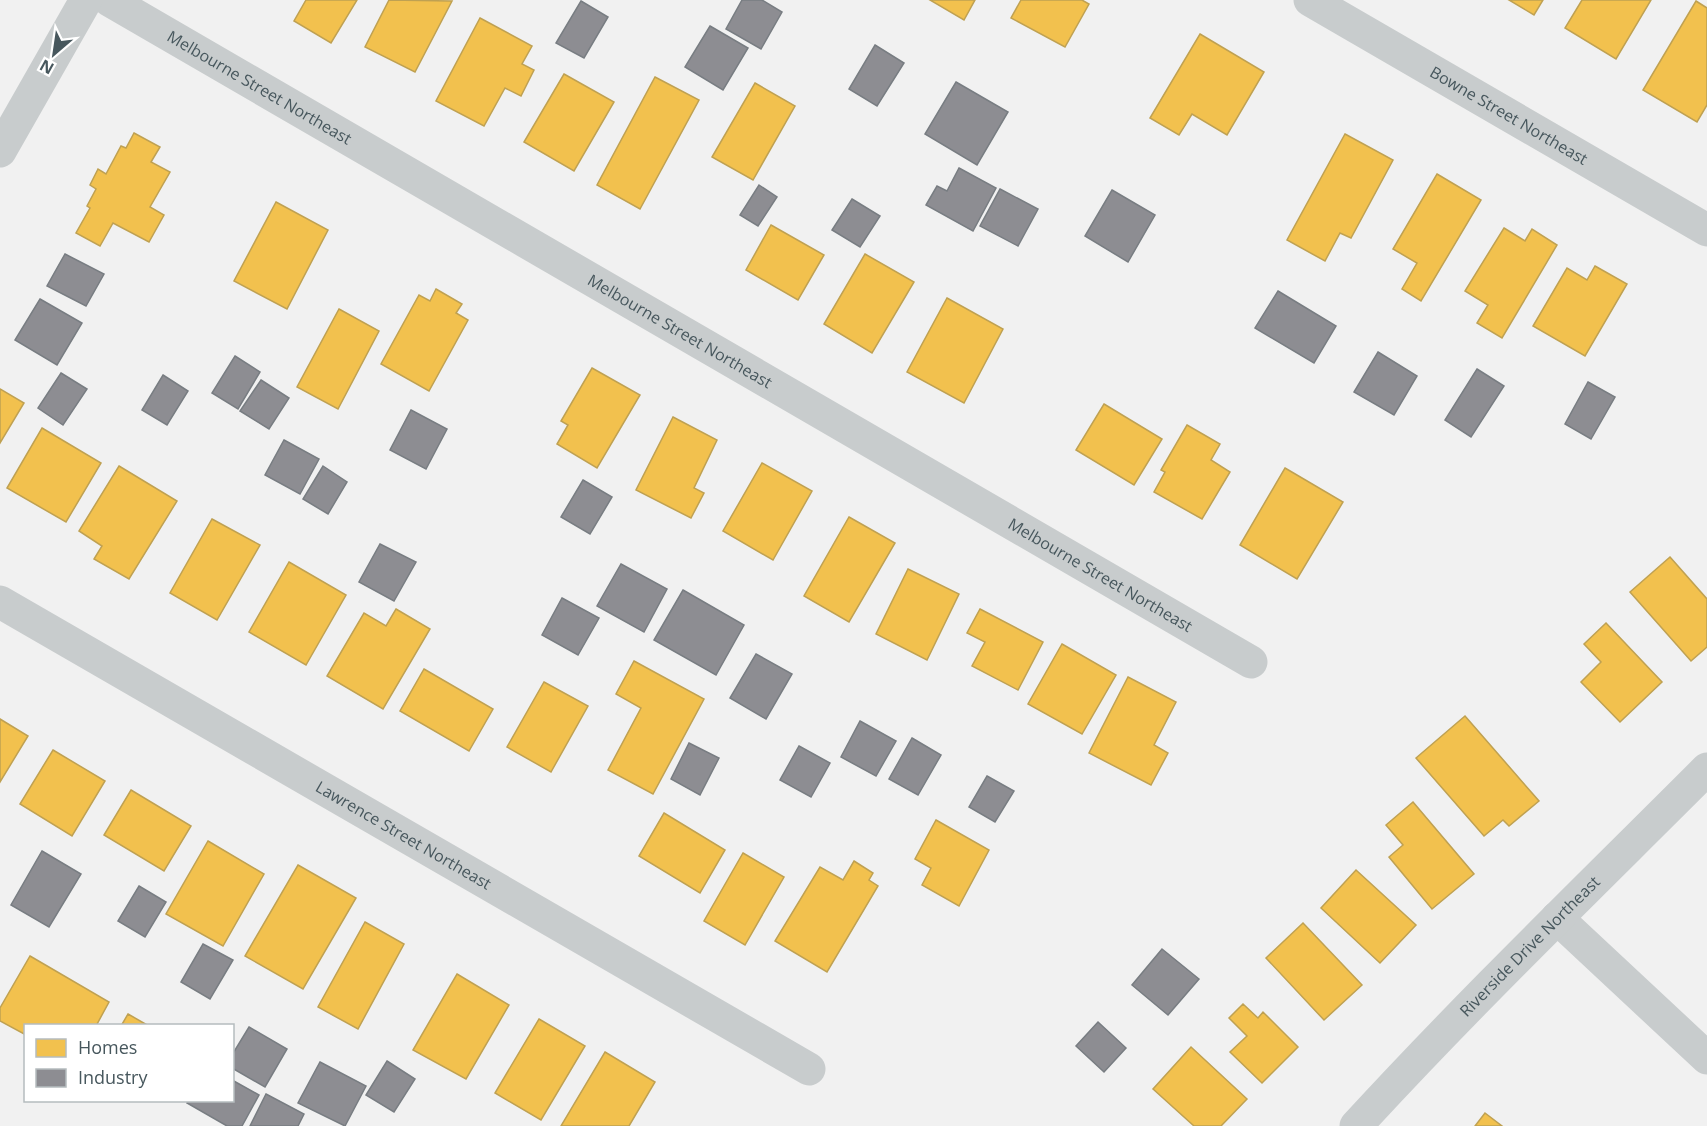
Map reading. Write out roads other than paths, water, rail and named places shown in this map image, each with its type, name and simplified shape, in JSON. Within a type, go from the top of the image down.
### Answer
[{"type":"street","points":[[0,151],[86,0]]},
{"type":"street","name":"Melbourne Street Northeast","points":[[109,0],[1251,662]]},
{"type":"street","name":"Bowne Street Northeast","points":[[1310,0],[1707,230]]},
{"type":"street","name":"Lawrence Street Northeast","points":[[0,602],[808,1069]]},
{"type":"street","name":"Riverside Drive Northeast","points":[[1356,1126],[1557,918],[1707,769]]},
{"type":"street","points":[[1557,918],[1707,1058]]}]
